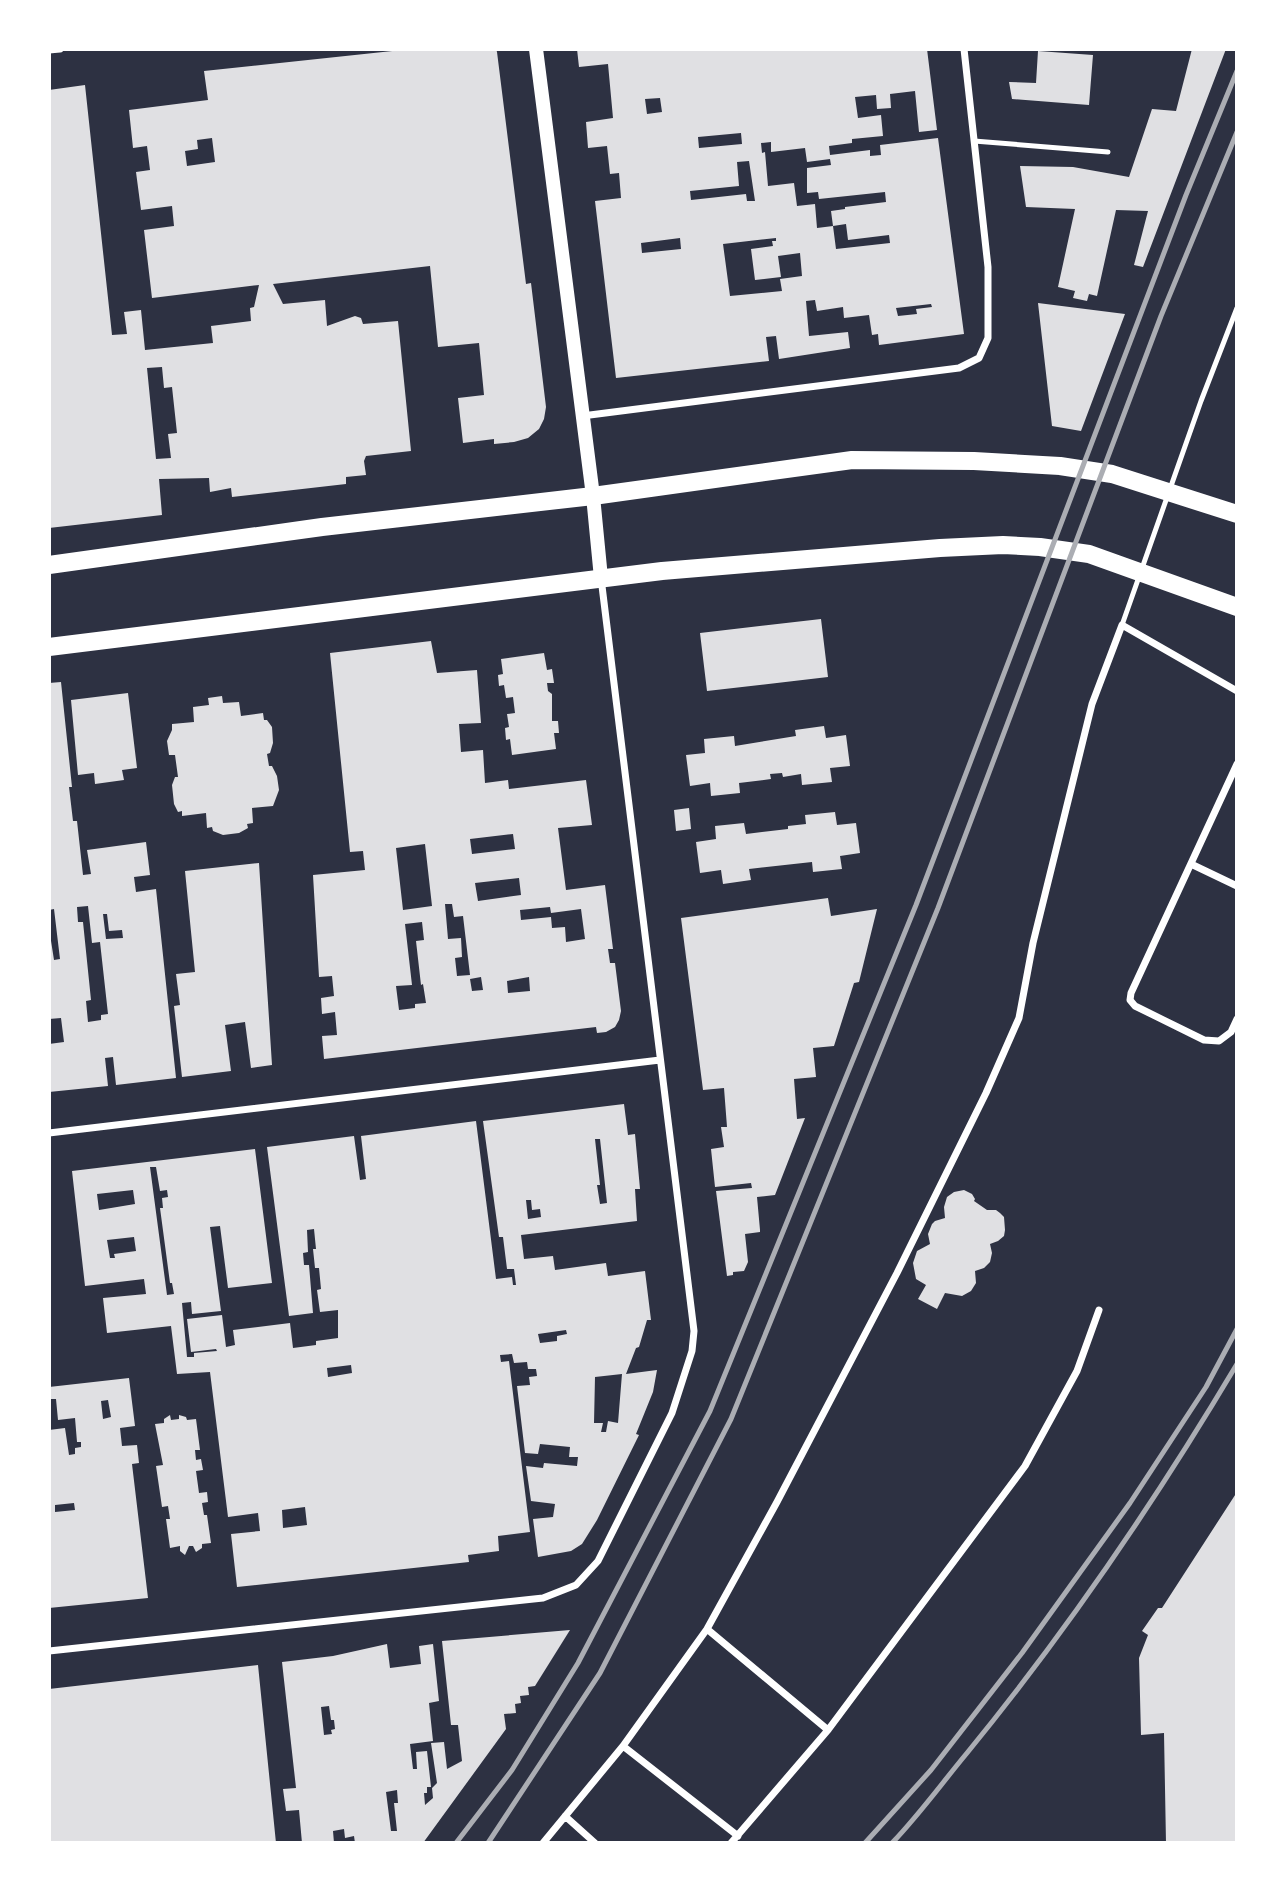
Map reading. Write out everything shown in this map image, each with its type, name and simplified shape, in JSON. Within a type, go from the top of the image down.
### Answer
[{"type":"main road","points":[[536,49],[593,495],[601,578]]},
{"type":"main road","points":[[49,565],[322,527],[658,487],[852,460],[974,461],[1060,466],[1112,474],[1237,514]]},
{"type":"main road","points":[[49,647],[662,571],[1003,545],[1089,554],[1237,607]]},
{"type":"street","points":[[49,50],[60,49]]},
{"type":"street","points":[[582,416],[959,368],[979,358],[988,338],[988,267],[964,49]]},
{"type":"street","points":[[49,1651],[542,1598],[576,1585],[598,1561],[672,1413],[692,1352],[694,1331],[601,578]]},
{"type":"street","points":[[543,1843],[623,1746],[706,1629],[777,1502],[897,1273],[986,1093],[1019,1018],[1033,943],[1092,704],[1122,625],[1237,691]]},
{"type":"street","points":[[1237,764],[1130,1000],[1135,1006],[1204,1040],[1219,1041],[1231,1032],[1237,1019]]},
{"type":"street","points":[[1191,864],[1237,886]]},
{"type":"street","points":[[49,1133],[660,1060]]},
{"type":"street","points":[[730,1843],[828,1730],[1025,1466],[1077,1371],[1099,1310]]},
{"type":"street","points":[[706,1629],[828,1730]]},
{"type":"street","points":[[623,1746],[738,1836]]},
{"type":"street","points":[[565,1816],[594,1843]]},
{"type":"lane","points":[[974,141],[1108,152]]},
{"type":"lane","points":[[1122,625],[1201,401],[1237,308]]},
{"type":"building","points":[[411,49],[496,49],[526,284],[531,283],[546,407],[539,429],[528,438],[514,442],[494,444],[494,439],[463,443],[458,398],[484,395],[479,343],[438,347],[430,266],[273,284],[283,304],[325,300],[327,326],[355,316],[361,318],[363,324],[398,321],[411,451],[366,456],[366,475],[346,477],[346,484],[232,497],[231,488],[210,492],[209,478],[159,479],[162,515],[49,528],[49,90],[85,85],[112,335],[127,334],[124,312],[141,310],[145,350],[213,343],[211,326],[251,321],[250,308],[254,307],[259,285],[152,298],[144,230],[174,226],[172,206],[141,210],[136,172],[150,170],[147,146],[133,148],[129,110],[208,100],[204,71]],"holes":[[[212,138],[215,162],[187,166],[185,151],[198,149],[197,140]],[[162,367],[164,388],[172,387],[177,433],[168,434],[171,458],[156,459],[147,368]]]},
{"type":"building","points":[[577,49],[927,49],[937,130],[919,132],[915,91],[890,94],[891,108],[877,109],[876,95],[855,97],[858,118],[881,115],[883,136],[852,139],[852,143],[829,146],[830,155],[870,150],[870,156],[881,155],[880,145],[938,138],[964,334],[879,345],[878,334],[872,335],[869,315],[844,318],[843,307],[817,311],[815,300],[806,301],[809,336],[848,332],[850,348],[779,359],[776,336],[766,337],[769,361],[616,378],[595,201],[621,198],[619,173],[610,174],[607,146],[588,148],[586,122],[613,118],[608,64],[579,67]],"holes":[[[660,98],[662,112],[647,114],[645,99]],[[741,133],[742,144],[699,148],[698,137]],[[771,142],[771,152],[805,148],[807,162],[830,159],[831,165],[807,168],[807,193],[818,192],[819,199],[885,192],[886,202],[831,211],[833,226],[817,228],[815,204],[797,206],[794,183],[768,186],[765,152],[762,153],[761,143]],[[749,161],[755,201],[747,201],[746,194],[691,200],[690,191],[739,186],[737,162]],[[846,224],[848,240],[889,235],[890,243],[836,249],[833,226]],[[680,238],[681,249],[642,253],[641,243]],[[776,238],[776,241],[772,241],[773,246],[751,249],[755,280],[781,277],[778,256],[800,253],[802,276],[780,279],[782,291],[730,296],[723,244]],[[931,304],[932,307],[916,309],[917,314],[898,316],[896,308]]]},
{"type":"building","points":[[1192,49],[1226,49],[1143,267],[1134,265],[1148,211],[1116,210],[1097,296],[1089,294],[1087,301],[1073,298],[1075,291],[1058,287],[1075,209],[1026,207],[1020,166],[1073,167],[1129,177],[1152,109],[1176,111]]},
{"type":"building","points":[[1038,51],[1093,55],[1089,105],[1012,99],[1009,82],[1036,83]]},
{"type":"building","points":[[1038,303],[1125,314],[1081,431],[1052,426]]},
{"type":"building","points":[[821,619],[828,677],[707,691],[700,633]]},
{"type":"building","points":[[431,641],[437,673],[477,670],[481,723],[459,724],[461,752],[483,750],[485,783],[508,780],[509,789],[586,780],[592,825],[558,828],[566,890],[605,885],[613,949],[608,949],[610,963],[615,963],[621,1011],[615,1027],[597,1033],[596,1027],[324,1059],[322,1036],[337,1035],[335,1012],[322,1014],[321,998],[334,996],[332,976],[319,977],[313,875],[365,870],[363,851],[350,852],[330,653]],"holes":[[[513,834],[515,849],[472,854],[470,839]],[[425,844],[432,906],[403,910],[396,848]],[[519,878],[521,895],[478,901],[475,883]],[[445,904],[452,904],[454,917],[463,916],[470,975],[457,976],[455,958],[462,957],[461,938],[448,939]],[[550,907],[551,913],[581,909],[585,939],[566,942],[565,927],[552,928],[551,917],[521,920],[520,910]],[[422,922],[424,940],[416,941],[426,1003],[399,1010],[396,986],[412,985],[405,924]],[[481,977],[483,990],[472,991],[470,979]],[[529,977],[530,991],[508,993],[507,981]]]},
{"type":"building","points":[[544,653],[547,670],[552,669],[554,683],[547,683],[548,691],[552,694],[552,721],[558,721],[559,733],[554,733],[556,749],[512,755],[505,728],[509,727],[507,714],[515,713],[513,697],[506,698],[504,685],[499,686],[498,675],[503,674],[501,659]]},
{"type":"building","points":[[61,682],[72,787],[69,787],[73,821],[77,821],[83,875],[91,874],[87,850],[146,842],[150,875],[134,877],[136,892],[156,889],[176,1078],[116,1085],[113,1057],[105,1058],[108,1086],[49,1092],[49,1044],[64,1042],[61,1018],[49,1019],[49,928],[54,960],[60,959],[54,909],[49,910],[49,683]],"holes":[[[88,906],[92,943],[100,942],[108,1014],[101,1015],[101,1020],[88,1022],[86,1001],[91,1000],[83,922],[78,922],[77,907]],[[103,914],[107,914],[109,931],[122,930],[123,938],[106,939]]]},
{"type":"building","points":[[128,693],[137,768],[122,770],[124,780],[95,784],[94,773],[78,775],[71,700]]},
{"type":"building","points":[[222,696],[223,703],[239,702],[241,716],[263,713],[264,720],[272,727],[273,743],[270,753],[267,754],[269,766],[272,766],[277,776],[279,790],[273,806],[252,808],[253,823],[247,824],[248,828],[239,833],[223,835],[213,831],[212,827],[207,828],[206,813],[182,816],[182,811],[178,812],[174,804],[172,785],[175,777],[178,777],[175,755],[169,755],[167,741],[172,724],[194,722],[193,707],[209,705],[208,698]]},
{"type":"building","points":[[824,726],[826,738],[846,735],[850,766],[830,768],[832,782],[802,785],[801,774],[783,777],[782,773],[770,774],[771,779],[739,783],[740,793],[711,796],[710,783],[690,786],[686,755],[705,753],[704,739],[734,736],[735,746],[796,736],[795,730]]},
{"type":"building","points":[[689,808],[691,829],[676,831],[674,810]]},
{"type":"building","points":[[835,812],[837,825],[856,823],[860,853],[840,856],[842,869],[813,872],[812,862],[749,869],[751,880],[723,884],[721,870],[700,873],[696,842],[716,839],[715,826],[744,823],[746,834],[788,829],[788,826],[806,824],[805,815]]},
{"type":"building","points":[[259,863],[272,1065],[251,1068],[245,1022],[225,1025],[231,1071],[182,1077],[174,1006],[180,1005],[176,974],[195,972],[185,871]]},
{"type":"building","points":[[828,898],[831,916],[877,909],[859,982],[854,983],[834,1046],[813,1048],[816,1077],[794,1079],[797,1119],[805,1118],[775,1195],[757,1197],[760,1232],[745,1234],[748,1262],[744,1271],[733,1272],[733,1275],[727,1276],[716,1191],[752,1188],[751,1183],[715,1187],[711,1149],[724,1147],[721,1127],[727,1127],[724,1088],[703,1090],[681,918]]},
{"type":"building","points":[[624,1104],[628,1135],[635,1134],[640,1189],[635,1189],[637,1221],[521,1235],[524,1259],[553,1256],[555,1270],[606,1263],[608,1276],[645,1271],[651,1320],[647,1320],[639,1347],[636,1348],[626,1374],[657,1370],[653,1392],[636,1434],[639,1435],[597,1520],[582,1544],[571,1551],[538,1557],[533,1519],[553,1517],[555,1504],[531,1501],[526,1466],[543,1468],[544,1463],[577,1466],[578,1457],[569,1457],[570,1447],[540,1444],[538,1454],[525,1453],[517,1386],[530,1385],[529,1377],[537,1376],[536,1369],[528,1369],[527,1362],[514,1363],[512,1354],[500,1355],[501,1362],[509,1361],[530,1532],[498,1536],[499,1551],[468,1555],[469,1562],[237,1587],[231,1534],[260,1531],[258,1513],[228,1517],[210,1372],[177,1374],[171,1326],[107,1333],[103,1298],[146,1294],[144,1279],[85,1286],[72,1171],[255,1149],[272,1283],[228,1288],[220,1226],[210,1227],[221,1311],[192,1314],[191,1302],[182,1303],[187,1357],[194,1357],[194,1353],[217,1351],[191,1352],[187,1319],[222,1315],[226,1347],[235,1345],[233,1330],[290,1323],[293,1348],[338,1338],[338,1310],[320,1312],[317,1290],[321,1289],[319,1268],[315,1268],[314,1229],[307,1230],[308,1252],[303,1253],[304,1265],[309,1265],[313,1313],[289,1316],[267,1147],[354,1136],[360,1180],[366,1179],[361,1136],[476,1121],[496,1279],[512,1277],[513,1285],[516,1285],[514,1269],[507,1269],[503,1237],[499,1237],[483,1121]],"holes":[[[595,1139],[600,1139],[607,1203],[600,1204],[597,1185],[600,1185]],[[150,1167],[156,1167],[160,1191],[167,1190],[168,1197],[162,1198],[163,1208],[160,1208],[170,1283],[174,1294],[167,1295]],[[133,1190],[135,1204],[99,1210],[97,1194]],[[526,1200],[531,1200],[532,1210],[540,1209],[541,1217],[528,1219]],[[134,1237],[136,1251],[114,1254],[115,1258],[110,1258],[107,1240]],[[566,1330],[567,1334],[557,1336],[557,1341],[540,1343],[538,1334]],[[351,1365],[352,1373],[328,1377],[327,1368]],[[622,1374],[618,1423],[608,1421],[606,1432],[601,1432],[603,1423],[594,1423],[595,1377]],[[305,1507],[307,1525],[283,1528],[282,1510]]]},
{"type":"building","points":[[964,1190],[972,1194],[974,1201],[987,1210],[996,1210],[1004,1217],[1004,1236],[990,1244],[990,1262],[975,1271],[976,1283],[971,1291],[962,1296],[945,1293],[937,1309],[918,1299],[926,1285],[916,1279],[913,1263],[917,1251],[930,1244],[928,1234],[932,1224],[945,1218],[947,1197]]},
{"type":"building","points":[[129,1378],[135,1426],[120,1428],[122,1446],[137,1445],[139,1463],[132,1464],[148,1598],[49,1608],[49,1430],[65,1428],[69,1455],[75,1454],[75,1448],[81,1447],[81,1442],[77,1442],[75,1418],[58,1420],[56,1399],[49,1399],[49,1387]],"holes":[[[108,1400],[111,1417],[103,1419],[101,1401]],[[74,1503],[75,1510],[55,1512],[55,1505]]]},
{"type":"building","points":[[170,1415],[171,1420],[179,1419],[179,1415],[187,1420],[196,1419],[200,1450],[195,1450],[196,1460],[201,1459],[203,1470],[196,1471],[199,1493],[207,1492],[208,1502],[202,1503],[204,1515],[207,1515],[211,1543],[202,1544],[202,1548],[196,1552],[193,1546],[189,1546],[185,1555],[180,1551],[180,1546],[170,1548],[166,1519],[170,1519],[168,1506],[162,1507],[156,1466],[163,1465],[155,1424],[164,1423],[164,1419]]},
{"type":"building","points":[[1237,1492],[1237,1843],[1166,1843],[1164,1733],[1141,1735],[1139,1658],[1148,1635],[1142,1631],[1158,1608],[1162,1608]]},
{"type":"building","points":[[570,1630],[535,1686],[528,1687],[529,1695],[520,1696],[521,1703],[515,1704],[516,1713],[504,1714],[506,1729],[423,1843],[355,1843],[354,1836],[345,1838],[344,1829],[333,1831],[334,1843],[302,1843],[299,1810],[286,1811],[283,1789],[296,1788],[282,1662],[333,1656],[387,1644],[390,1668],[421,1664],[419,1646],[433,1644],[439,1701],[429,1703],[433,1741],[410,1744],[413,1769],[417,1769],[416,1752],[427,1751],[431,1787],[427,1787],[427,1793],[424,1793],[425,1805],[433,1798],[432,1788],[437,1783],[431,1743],[444,1742],[447,1769],[462,1761],[458,1725],[451,1725],[442,1641]],"holes":[[[329,1706],[335,1729],[331,1730],[332,1734],[324,1735],[321,1707]],[[397,1790],[398,1803],[394,1803],[397,1831],[391,1831],[386,1792]]]},
{"type":"building","points":[[258,1665],[276,1843],[49,1843],[49,1689]]},
{"type":"railway","points":[[456,1843],[512,1770],[578,1663],[710,1411],[916,905],[1186,195],[1237,71]]},
{"type":"railway","points":[[488,1843],[600,1673],[731,1419],[938,908],[1161,316],[1237,132]]},
{"type":"railway","points":[[865,1843],[931,1770],[1022,1653],[1130,1503],[1206,1387],[1237,1329]]},
{"type":"railway","points":[[892,1843],[1004,1707],[1075,1612],[1175,1465],[1237,1364]]}]
